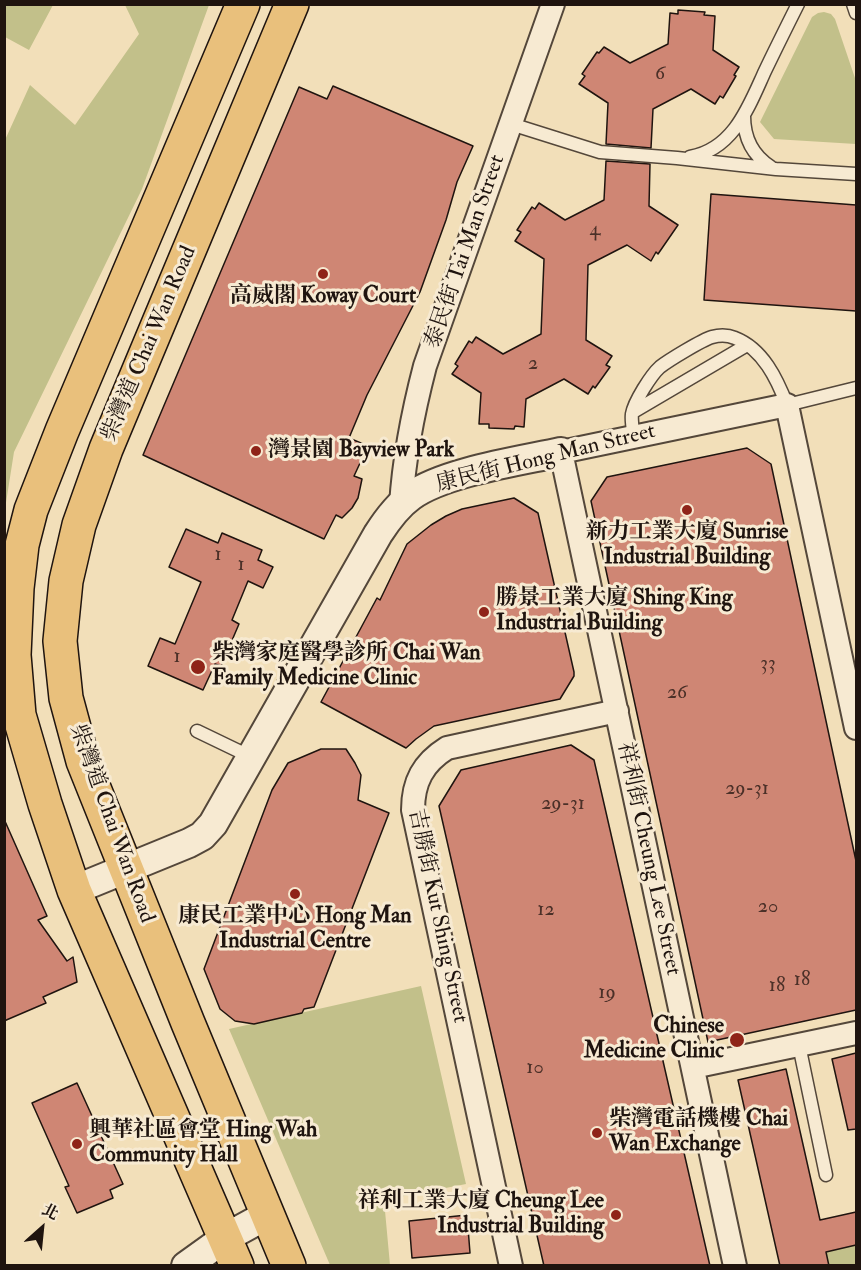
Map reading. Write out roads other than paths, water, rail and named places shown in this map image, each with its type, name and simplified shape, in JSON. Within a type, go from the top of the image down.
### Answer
[{"type":"main road","name":"柴灣道 Chai Wan Road","points":[[231,1252],[75,890],[45,804],[19,715],[14,655],[17,588],[22,546],[31,510],[62,431],[243,4]]},
{"type":"main road","name":"柴灣道 Chai Wan Road","points":[[289,1266],[83,761],[66,698],[60,641],[66,581],[79,525],[106,449],[292,4]]},
{"type":"street","name":"泰民街 Tai Man Street","points":[[400,506],[413,411],[425,366],[554,4]]},
{"type":"street","name":"康民街 Hong Man Street","points":[[75,890],[202,836],[221,813],[378,534],[400,506],[427,487],[483,469],[787,405]]},
{"type":"street","points":[[787,405],[848,645],[856,728]]},
{"type":"street","name":"祥利街 Cheung Lee Street","points":[[561,452],[735,1266]]},
{"type":"street","name":"吉勝街 Kut Shing Street","points":[[511,1266],[413,810],[415,785],[427,763],[447,748],[617,711]]},
{"type":"street","points":[[693,1067],[856,1033]]},
{"type":"street","points":[[186,1266],[231,1252],[267,1215]]},
{"type":"lane","points":[[682,158],[699,155],[717,147],[732,133],[744,116],[798,4]]},
{"type":"lane","points":[[853,4],[856,13]]},
{"type":"lane","points":[[744,116],[744,132],[750,147],[760,160],[776,170]]},
{"type":"lane","points":[[511,124],[600,152],[682,158],[776,170],[856,174]]},
{"type":"lane","points":[[634,437],[632,413],[648,382],[660,367],[710,337],[720,335],[734,338],[747,345],[765,362],[778,381],[787,405],[856,388]]},
{"type":"lane","points":[[632,413],[747,345]]},
{"type":"lane","points":[[196,731],[252,758]]},
{"type":"lane","points":[[799,1045],[826,1175]]},
{"type":"place","name":"高威閣 Koway Court","points":[[323,274]]},
{"type":"place","name":"灣景園 Bayview Park","points":[[256,451]]},
{"type":"place","name":"新力工業大廈 Sunrise Industrial Building","points":[[687,510]]},
{"type":"place","name":"勝景工業大廈 Shing King Industrial Building","points":[[484,612]]},
{"type":"place","name":"柴灣家庭醫學診所 Chai Wan Family Medicine Clinic","points":[[198,667]]},
{"type":"place","name":"康民工業中心 Hong Man Industrial Centre","points":[[295,894]]},
{"type":"place","name":"Chinese Medicine Clinic","points":[[737,1040]]},
{"type":"place","name":"柴灣電話機樓 Chai Wan Exchange","points":[[597,1133]]},
{"type":"place","name":"興華社區會堂 Hing Wah Community Hall","points":[[77,1144]]},
{"type":"place","name":"祥利工業大廈 Cheung Lee Industrial Building","points":[[616,1215]]}]
